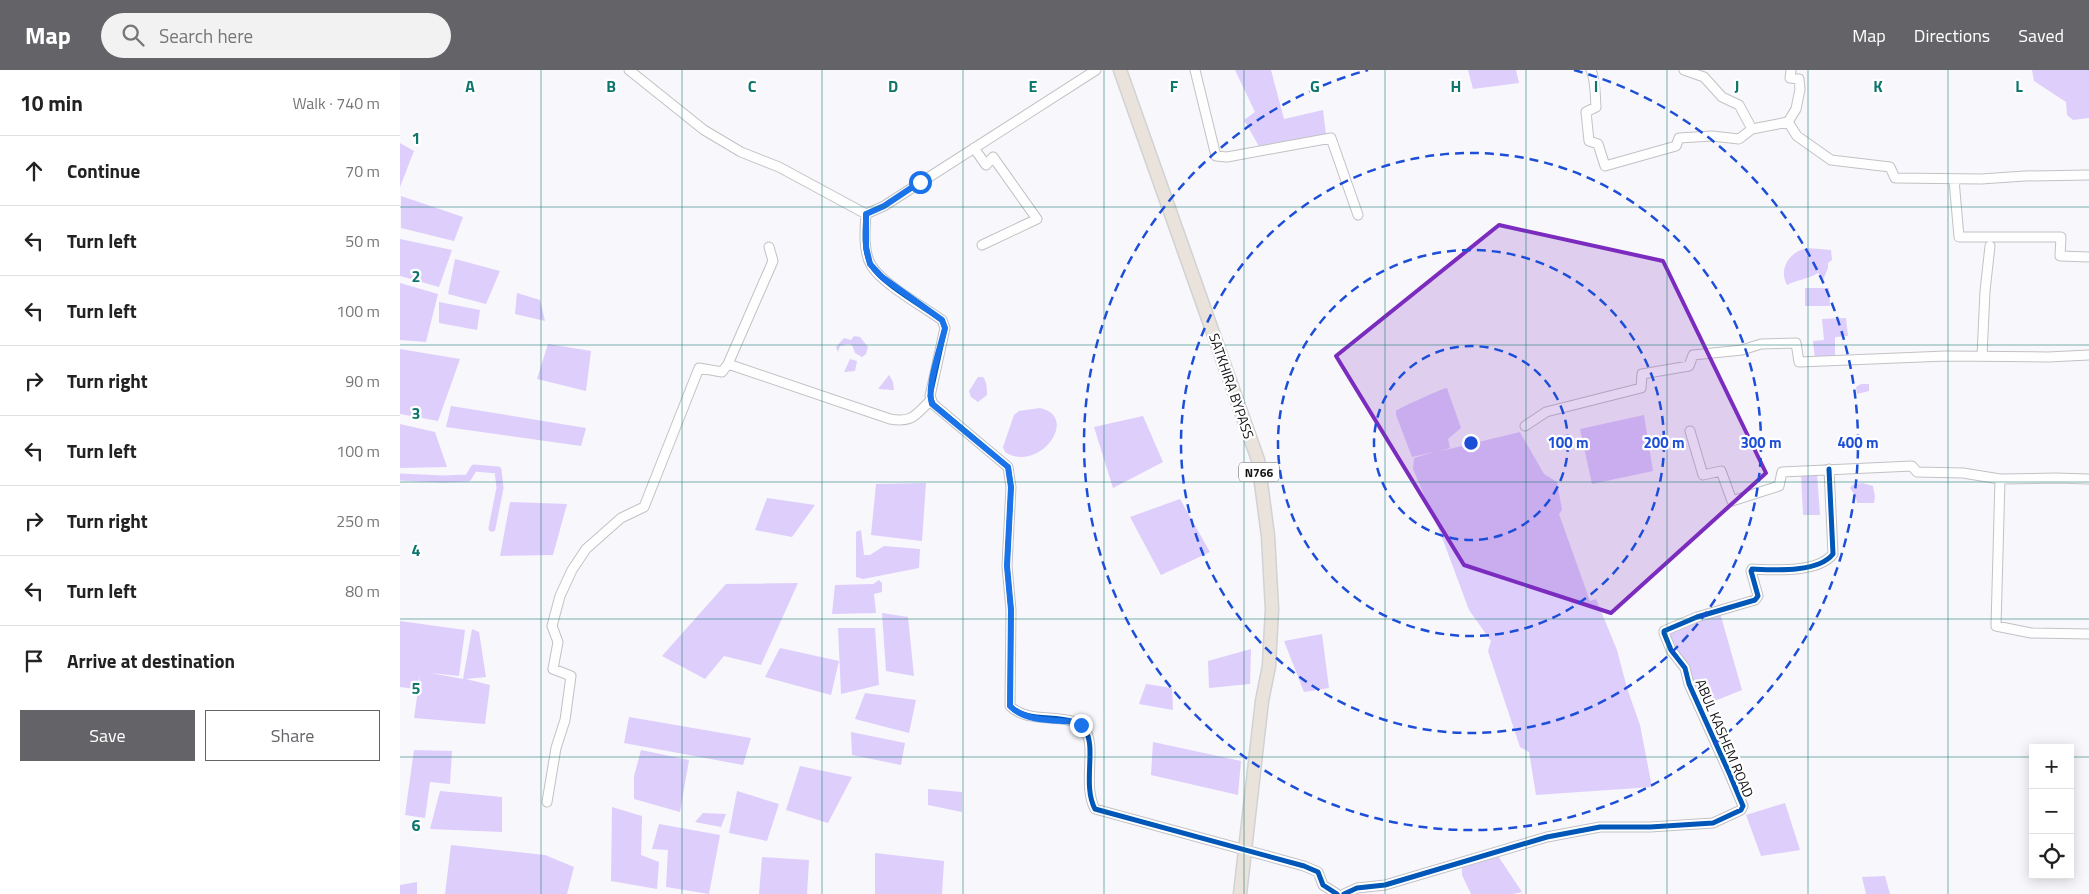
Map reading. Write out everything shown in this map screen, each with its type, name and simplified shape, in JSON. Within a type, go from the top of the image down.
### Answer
[{"type":"highway","name":"SATKHIRA BYPASS","points":[[1120,70],[1258,460],[1268,536],[1272,609],[1269,666],[1262,701],[1240,894]]},
{"type":"street","points":[[629,70],[704,130],[741,152],[779,167],[866,214]]},
{"type":"street","points":[[866,214],[884,206],[1096,70]]},
{"type":"street","points":[[1195,70],[1216,156],[1227,157],[1331,138],[1358,215]]},
{"type":"street","points":[[1591,70],[1595,83],[1596,107],[1586,112],[1589,141],[1598,144],[1605,166],[1676,146],[1678,138],[1686,136],[1739,139],[1752,129],[1788,122],[1796,109],[1800,90],[1799,79],[1790,78],[1791,70]]},
{"type":"street","points":[[1684,70],[1704,77],[1722,97],[1739,105],[1752,129]]},
{"type":"street","points":[[1788,122],[1797,136],[1831,160],[1890,167],[1895,178],[1966,179],[2089,175]]},
{"type":"street","points":[[974,148],[986,165],[993,157],[1038,219],[982,245]]},
{"type":"street","points":[[1966,179],[1954,180],[1959,237],[2061,237],[2060,256],[2089,257]]},
{"type":"street","points":[[728,364],[890,419],[901,421],[910,420],[931,400],[932,384],[945,328],[944,323],[882,277],[870,264],[866,247],[866,214]]},
{"type":"street","points":[[1982,356],[1985,291],[1990,246]]},
{"type":"street","points":[[547,802],[556,748],[565,720],[571,676],[553,669],[558,642],[552,626],[560,596],[572,570],[586,549],[621,518],[644,507],[699,368],[722,372],[728,364],[773,260],[769,247]]},
{"type":"street","points":[[1525,426],[1546,412],[1641,388],[1642,374],[1689,366],[1692,355],[1742,350],[1761,344],[1796,343],[1799,362],[1910,356],[2089,356]]},
{"type":"street","points":[[931,400],[939,409],[1006,464],[1010,471],[1011,487],[1007,566],[1011,610],[1010,706],[1016,712],[1030,716],[1075,722],[1085,730],[1089,742],[1088,776],[1090,799],[1095,809],[1304,866],[1318,872],[1323,885],[1337,894]]},
{"type":"street","points":[[1690,431],[1703,475],[1720,470],[1732,501],[1779,486],[1782,472],[1830,469],[1859,470],[1912,466],[1917,472],[1963,473],[2000,479],[2089,479]]},
{"type":"street","name":"ABUL KASHEM ROAD","points":[[1344,894],[1357,888],[1385,885],[1547,837],[1600,827],[1650,827],[1713,823],[1741,810],[1743,806],[1734,782],[1688,684],[1685,668],[1671,650],[1664,631],[1697,617],[1755,600],[1758,596],[1751,572],[1752,569],[1779,570],[1819,565],[1829,559],[1833,554],[1830,469]]},
{"type":"street","points":[[2000,479],[1996,626],[2031,633],[2089,634]]},
{"type":"highlighted area","points":[[1499,225],[1663,261],[1766,473],[1611,613],[1464,565],[1336,356]]},
{"type":"shaded area","points":[[1235,70],[1271,70],[1284,119],[1323,110],[1326,135],[1260,148],[1244,120],[1255,112]]},
{"type":"shaded area","points":[[1468,70],[1516,70],[1519,83],[1473,89]]},
{"type":"shaded area","points":[[2032,70],[2089,70],[2089,118],[2073,120],[2067,115],[2066,102],[2034,81]]},
{"type":"shaded area","points":[[400,143],[414,151],[400,187]]},
{"type":"shaded area","points":[[401,196],[463,217],[454,241],[401,228]]},
{"type":"shaded area","points":[[400,239],[452,250],[439,287],[400,276]]},
{"type":"shaded area","points":[[1807,248],[1831,250],[1832,260],[1828,263],[1823,280],[1818,273],[1787,285],[1784,273],[1787,262],[1795,253]]},
{"type":"shaded area","points":[[455,259],[500,271],[486,304],[448,294]]},
{"type":"shaded area","points":[[400,283],[438,294],[426,342],[400,340]]},
{"type":"shaded area","points":[[1805,288],[1829,288],[1830,306],[1805,306]]},
{"type":"shaded area","points":[[517,293],[540,300],[545,321],[515,314]]},
{"type":"shaded area","points":[[439,302],[480,310],[477,330],[439,323]]},
{"type":"shaded area","points":[[1846,318],[1848,336],[1835,337],[1835,357],[1815,359],[1813,341],[1824,340],[1822,319]]},
{"type":"shaded area","points":[[854,336],[860,337],[868,347],[866,354],[862,357],[855,353],[852,345],[848,344],[840,346],[838,352],[836,347],[844,338],[851,340]]},
{"type":"shaded area","points":[[548,344],[591,351],[586,391],[537,379]]},
{"type":"shaded area","points":[[400,349],[460,359],[438,421],[400,414]]},
{"type":"shaded area","points":[[850,359],[857,361],[855,371],[844,372]]},
{"type":"shaded area","points":[[889,375],[893,382],[894,390],[878,389]]},
{"type":"shaded area","points":[[978,377],[983,377],[984,379],[987,395],[978,402],[971,397],[969,391]]},
{"type":"shaded area","points":[[1861,384],[1869,384],[1869,391],[1857,394],[1856,387]]},
{"type":"shaded area","points":[[1447,388],[1461,428],[1448,439],[1450,448],[1441,451],[1520,432],[1544,474],[1557,482],[1562,510],[1559,514],[1590,601],[1596,599],[1617,650],[1627,688],[1640,725],[1652,787],[1536,795],[1529,752],[1520,747],[1488,651],[1491,641],[1469,610],[1443,540],[1413,469],[1414,458],[1434,452],[1412,457],[1396,415],[1396,411],[1399,409]]},
{"type":"shaded area","points":[[451,406],[586,428],[581,446],[446,427]]},
{"type":"shaded area","points":[[1040,408],[1052,413],[1056,422],[1056,432],[1050,442],[1030,456],[1018,457],[1005,452],[1003,447],[1014,415],[1019,411]]},
{"type":"shaded area","points":[[1644,415],[1653,471],[1592,484],[1580,429]]},
{"type":"shaded area","points":[[1143,416],[1163,462],[1113,488],[1094,427]]},
{"type":"shaded area","points":[[400,424],[435,432],[447,467],[400,468]]},
{"type":"shaded area","points":[[1817,473],[1820,515],[1803,515],[1801,474]]},
{"type":"shaded area","points":[[926,483],[922,541],[871,535],[876,484]]},
{"type":"shaded area","points":[[1862,483],[1873,486],[1874,503],[1857,503],[1856,497],[1850,488],[1852,485]]},
{"type":"shaded area","points":[[767,498],[815,505],[792,537],[755,530]]},
{"type":"shaded area","points":[[1180,499],[1210,552],[1161,575],[1130,517]]},
{"type":"shaded area","points":[[510,502],[567,504],[553,555],[500,556]]},
{"type":"shaded area","points":[[861,530],[864,555],[870,555],[884,546],[920,549],[919,568],[863,579],[856,577],[856,532]]},
{"type":"shaded area","points":[[879,580],[882,583],[882,592],[874,594],[876,613],[832,614],[835,585],[873,584]]},
{"type":"shaded area","points":[[798,583],[761,665],[724,656],[705,679],[662,656],[726,584]]},
{"type":"shaded area","points":[[882,613],[908,617],[914,676],[886,671]]},
{"type":"shaded area","points":[[1720,613],[1742,690],[1717,700],[1700,703],[1667,633]]},
{"type":"shaded area","points":[[400,621],[465,630],[459,676],[431,673],[463,679],[472,629],[479,632],[486,677],[466,679],[490,685],[485,724],[414,718],[420,676],[416,689],[400,687]]},
{"type":"shaded area","points":[[838,628],[875,628],[879,685],[841,694]]},
{"type":"shaded area","points":[[1322,634],[1329,688],[1304,692],[1284,641]]},
{"type":"shaded area","points":[[780,648],[839,661],[831,695],[765,677]]},
{"type":"shaded area","points":[[1251,649],[1250,684],[1209,688],[1208,661]]},
{"type":"shaded area","points":[[1146,684],[1172,688],[1173,710],[1139,704]]},
{"type":"shaded area","points":[[865,693],[916,700],[909,733],[855,719]]},
{"type":"shaded area","points":[[629,717],[751,738],[743,765],[624,743]]},
{"type":"shaded area","points":[[851,732],[905,743],[901,765],[852,755]]},
{"type":"shaded area","points":[[1153,742],[1241,761],[1238,795],[1151,775]]},
{"type":"shaded area","points":[[414,750],[452,751],[450,784],[430,782],[425,818],[405,815]]},
{"type":"shaded area","points":[[641,750],[689,760],[680,812],[634,799],[634,776]]},
{"type":"shaded area","points":[[800,766],[852,777],[828,823],[786,810]]},
{"type":"shaded area","points":[[928,789],[962,792],[962,812],[928,805]]},
{"type":"shaded area","points":[[440,791],[502,797],[502,832],[430,829]]},
{"type":"shaded area","points":[[737,791],[779,804],[767,841],[729,833]]},
{"type":"shaded area","points":[[1785,803],[1800,850],[1761,856],[1746,815]]},
{"type":"shaded area","points":[[612,807],[642,816],[641,855],[659,862],[657,889],[611,881]]},
{"type":"shaded area","points":[[703,813],[726,814],[721,827],[695,822]]},
{"type":"shaded area","points":[[659,824],[720,835],[709,894],[666,887],[668,850],[652,849]]},
{"type":"shaded area","points":[[451,845],[545,855],[574,867],[567,894],[445,894]]},
{"type":"shaded area","points":[[875,853],[944,861],[942,894],[875,894]]},
{"type":"shaded area","points":[[1498,856],[1522,892],[1513,894],[1471,894],[1462,875],[1462,868]]},
{"type":"shaded area","points":[[762,857],[809,860],[807,894],[759,894]]},
{"type":"shaded area","points":[[1885,876],[1890,894],[1866,894],[1862,877]]},
{"type":"shaded area","points":[[417,882],[417,894],[400,894],[400,885]]},
{"type":"waterway","points":[[400,477],[468,478],[474,468],[498,470],[500,488],[492,528]]},
{"type":"cycle path","points":[[866,214],[866,247],[868,260],[871,265],[893,287],[942,320],[945,328],[930,396],[933,404],[1008,467],[1011,487],[1007,566],[1011,610],[1010,706],[1018,712],[1028,715],[1070,721],[1079,724],[1085,730],[1090,746],[1089,778],[1091,799],[1095,809],[1304,866],[1318,872],[1323,885],[1337,894]]},
{"type":"cycle path","points":[[1344,894],[1357,888],[1385,885],[1547,837],[1600,827],[1650,827],[1713,823],[1741,810],[1743,806],[1689,684],[1685,668],[1671,650],[1664,631],[1697,617],[1755,600],[1758,596],[1752,569],[1784,570],[1807,567],[1826,560],[1833,554],[1829,469]]},
{"type":"route","points":[[920,182],[884,206],[866,214],[866,247],[870,264],[882,277],[942,320],[945,328],[932,384],[930,396],[932,404],[1002,460],[1010,471],[1011,487],[1007,566],[1011,610],[1010,706],[1016,712],[1030,716],[1075,722],[1081,725]]}]
